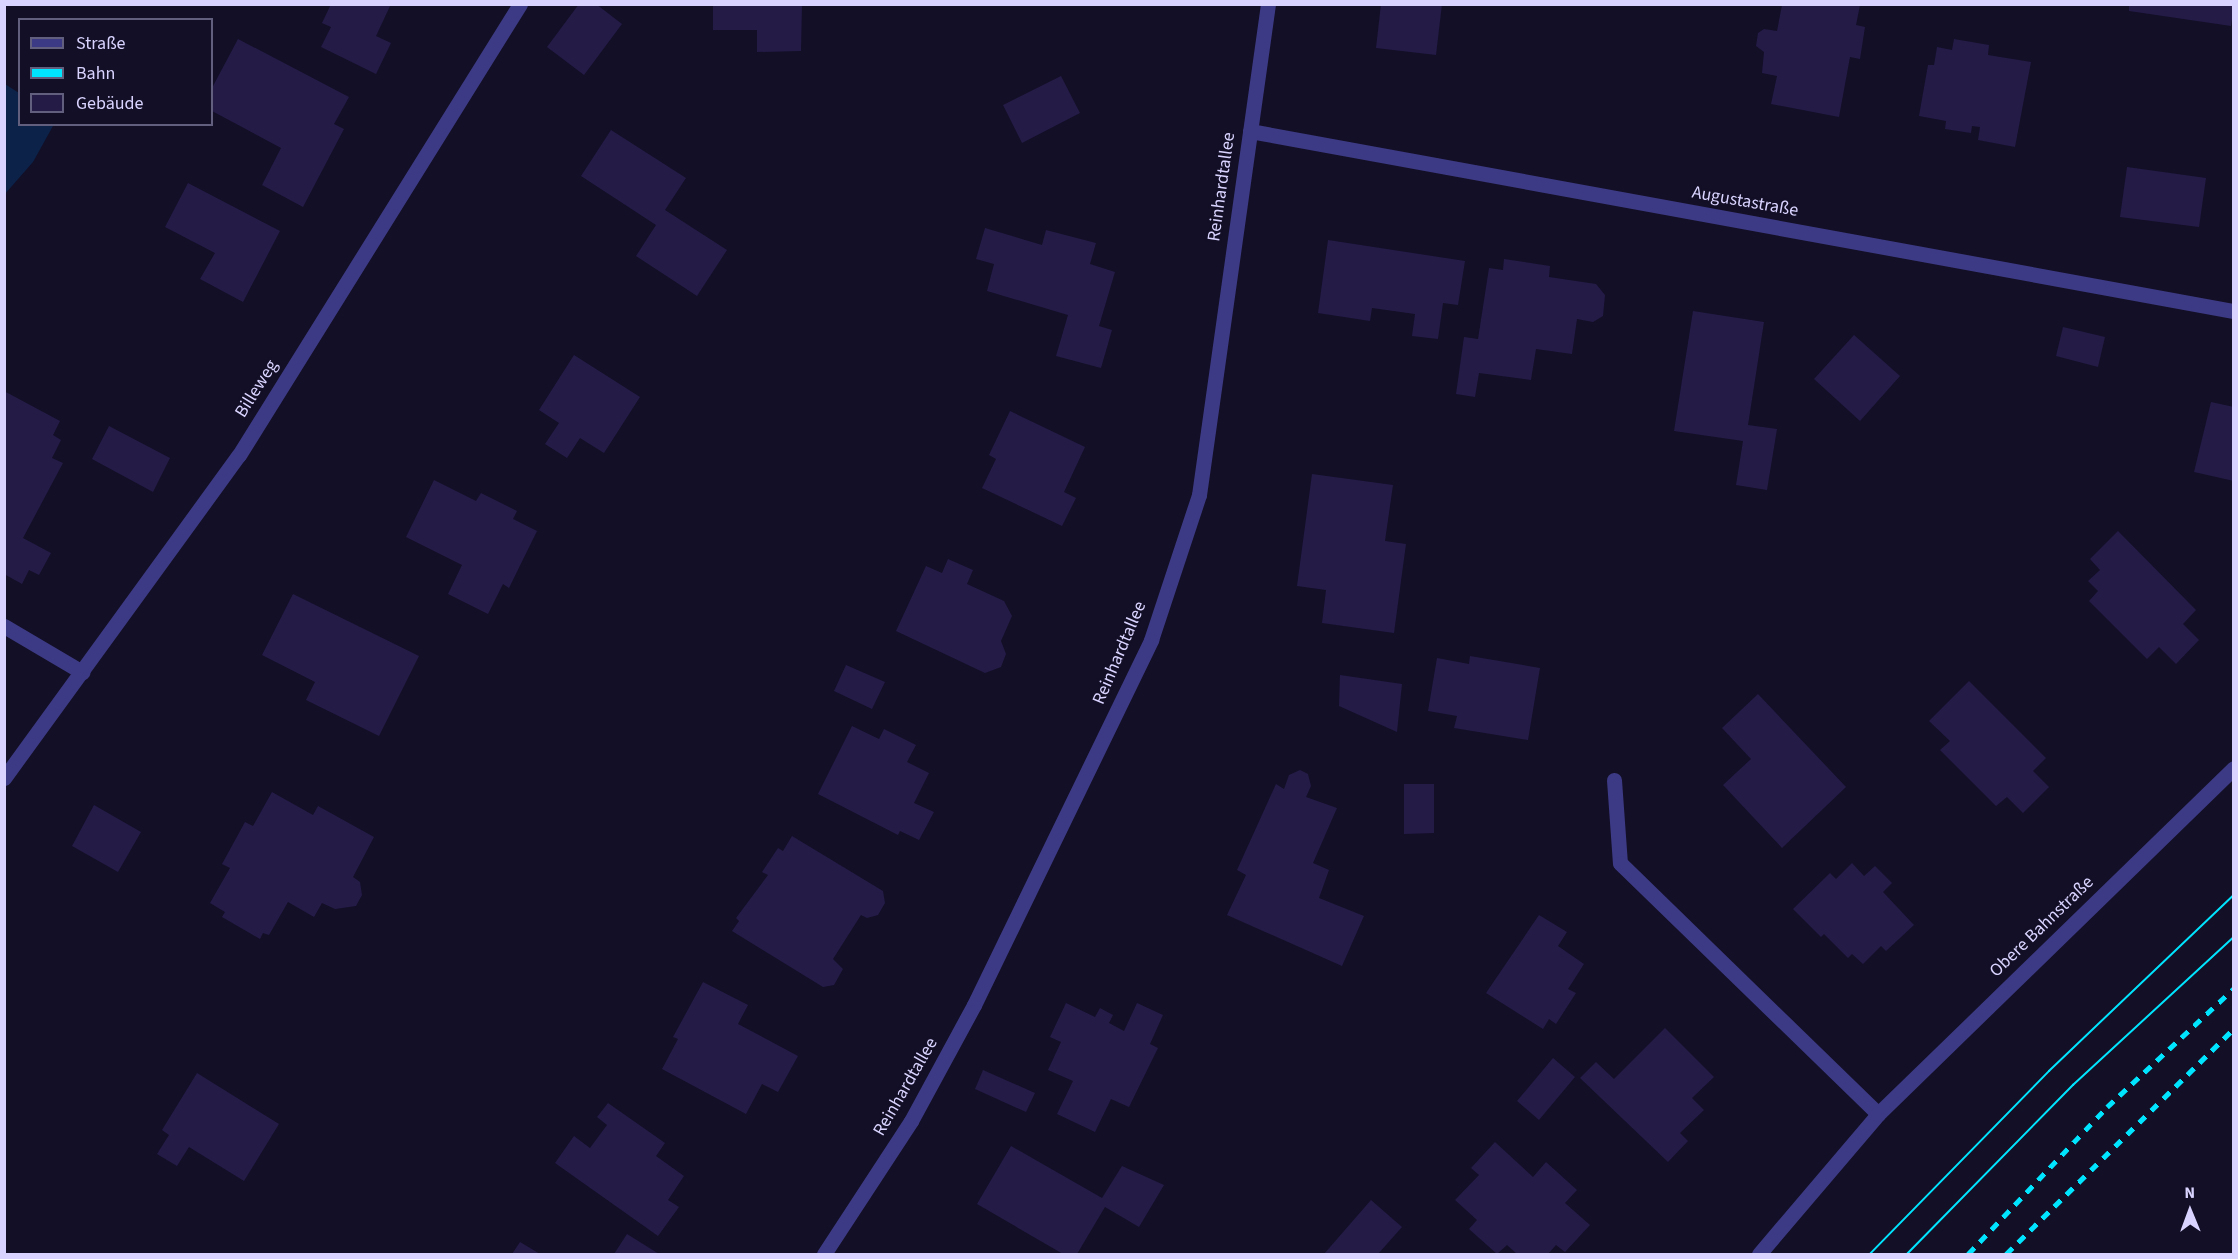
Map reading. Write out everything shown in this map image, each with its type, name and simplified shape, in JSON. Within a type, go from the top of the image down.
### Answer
[{"type":"street","name":"Billeweg","points":[[4,778],[239,455],[520,4]]},
{"type":"street","name":"Reinhardtallee","points":[[824,1254],[911,1121],[974,1005],[1151,640],[1199,495],[1268,4]]},
{"type":"street","name":"Augustastraße","points":[[1250,131],[2234,311]]},
{"type":"street","points":[[4,626],[82,672]]},
{"type":"street","name":"Obere Bahnstraße","points":[[1759,1254],[1878,1114],[2234,768]]},
{"type":"street","points":[[1614,780],[1620,863],[1878,1114]]},
{"type":"water","points":[[5,84],[18,92],[18,126],[53,126],[33,162],[5,194]]},
{"type":"building","points":[[331,4],[391,4],[376,36],[391,43],[376,74],[321,47],[331,27],[322,23]]},
{"type":"building","points":[[579,4],[596,4],[622,24],[584,75],[547,47]]},
{"type":"building","points":[[713,4],[802,4],[801,51],[757,52],[757,30],[713,30]]},
{"type":"building","points":[[1381,4],[1442,4],[1436,55],[1376,48]]},
{"type":"building","points":[[2129,4],[2234,4],[2234,6],[2231,26],[2129,11]]},
{"type":"building","points":[[1782,5],[1860,5],[1856,25],[1865,27],[1860,59],[1850,57],[1839,117],[1771,104],[1777,76],[1762,73],[1764,52],[1756,46],[1758,33],[1764,29],[1777,31]]},
{"type":"building","points":[[238,39],[349,97],[334,124],[344,129],[303,207],[262,185],[281,148],[213,112],[213,86]]},
{"type":"building","points":[[1954,39],[1989,45],[1988,55],[2031,62],[2015,147],[1978,140],[1980,127],[1972,126],[1971,133],[1945,129],[1946,121],[1919,116],[1928,65],[1934,65],[1937,47],[1952,50]]},
{"type":"building","points":[[1061,76],[1080,113],[1022,143],[1003,105]]},
{"type":"building","points":[[611,130],[686,178],[665,210],[727,250],[697,296],[636,256],[656,225],[581,176]]},
{"type":"building","points":[[2127,167],[2206,178],[2199,227],[2120,217]]},
{"type":"building","points":[[188,183],[280,231],[243,302],[200,279],[215,253],[165,227]]},
{"type":"building","points":[[985,228],[1042,245],[1046,230],[1096,243],[1090,264],[1115,272],[1099,326],[1112,330],[1101,368],[1056,356],[1068,315],[987,291],[994,264],[976,259]]},
{"type":"building","points":[[1328,240],[1465,261],[1458,305],[1443,303],[1438,339],[1412,336],[1415,314],[1372,308],[1370,321],[1318,313]]},
{"type":"building","points":[[1504,259],[1550,266],[1549,277],[1596,284],[1605,295],[1603,316],[1593,322],[1577,319],[1572,354],[1536,349],[1531,380],[1479,373],[1475,397],[1456,394],[1464,337],[1478,339],[1489,268],[1503,270]]},
{"type":"building","points":[[1693,311],[1764,322],[1748,425],[1777,429],[1767,490],[1736,485],[1743,441],[1674,431]]},
{"type":"building","points":[[2063,327],[2105,337],[2098,367],[2056,356]]},
{"type":"building","points":[[1854,335],[1900,376],[1860,421],[1814,379]]},
{"type":"building","points":[[574,355],[640,397],[604,453],[580,438],[567,458],[545,444],[559,423],[539,410]]},
{"type":"building","points":[[4,391],[60,421],[53,435],[61,440],[52,458],[63,463],[23,538],[51,553],[39,575],[29,570],[22,584],[4,574]]},
{"type":"building","points":[[2211,402],[2234,407],[2234,481],[2194,472]]},
{"type":"building","points":[[1010,411],[1085,447],[1064,492],[1076,498],[1062,526],[982,488],[996,459],[989,455]]},
{"type":"building","points":[[109,426],[170,458],[153,492],[92,459]]},
{"type":"building","points":[[1312,474],[1393,485],[1385,541],[1406,544],[1394,633],[1322,623],[1326,590],[1297,586]]},
{"type":"building","points":[[434,480],[476,501],[481,493],[517,511],[513,519],[537,531],[509,588],[503,584],[488,614],[448,594],[462,565],[406,537]]},
{"type":"building","points":[[2118,531],[2196,610],[2183,624],[2199,640],[2176,664],[2159,647],[2147,659],[2089,601],[2098,591],[2088,581],[2100,570],[2090,559]]},
{"type":"building","points":[[948,559],[973,570],[967,584],[1004,601],[1012,616],[1001,641],[1006,654],[1001,667],[985,673],[896,631],[926,566],[942,573]]},
{"type":"building","points":[[293,594],[419,656],[379,736],[306,700],[315,682],[262,655]]},
{"type":"building","points":[[1470,656],[1540,668],[1528,740],[1454,728],[1457,716],[1428,711],[1437,658],[1469,664]]},
{"type":"building","points":[[846,665],[885,682],[872,709],[834,691]]},
{"type":"building","points":[[1340,675],[1402,684],[1397,732],[1339,706]]},
{"type":"building","points":[[1969,681],[2046,758],[2033,771],[2049,787],[2023,813],[2007,797],[1996,806],[1940,750],[1950,741],[1929,721]]},
{"type":"building","points":[[1758,694],[1846,787],[1782,848],[1723,785],[1751,759],[1722,728]]},
{"type":"building","points":[[852,726],[879,739],[884,729],[916,745],[907,762],[929,773],[914,803],[934,812],[919,840],[900,831],[898,835],[818,794]]},
{"type":"building","points":[[1300,770],[1308,774],[1311,786],[1306,797],[1337,808],[1313,863],[1329,870],[1319,898],[1364,916],[1342,966],[1227,915],[1246,875],[1237,870],[1276,784],[1284,789],[1289,775]]},
{"type":"building","points":[[1404,784],[1434,784],[1434,833],[1404,834]]},
{"type":"building","points":[[272,792],[313,815],[318,806],[374,837],[353,877],[360,882],[362,895],[356,906],[335,909],[322,903],[314,917],[288,902],[269,935],[263,933],[260,939],[222,917],[225,912],[210,903],[230,868],[222,864],[245,822],[253,826]]},
{"type":"building","points":[[94,805],[141,832],[118,872],[72,846]]},
{"type":"building","points":[[792,836],[883,891],[885,903],[878,915],[867,918],[861,915],[833,959],[843,969],[834,985],[823,987],[732,931],[739,921],[736,918],[768,875],[762,872],[778,848],[783,851]]},
{"type":"building","points":[[1852,863],[1864,876],[1875,866],[1892,883],[1883,892],[1914,925],[1886,951],[1881,946],[1863,964],[1852,954],[1848,958],[1824,934],[1821,937],[1793,909],[1830,873],[1836,879]]},
{"type":"building","points":[[1539,915],[1567,932],[1558,946],[1584,964],[1568,989],[1576,993],[1556,1024],[1549,1019],[1543,1029],[1486,993]]},
{"type":"building","points":[[703,982],[748,1005],[738,1024],[798,1056],[778,1092],[762,1084],[746,1114],[662,1069],[678,1039],[673,1037]]},
{"type":"building","points":[[1066,1003],[1095,1017],[1100,1008],[1113,1015],[1109,1023],[1124,1031],[1137,1003],[1163,1015],[1150,1044],[1158,1048],[1129,1107],[1111,1099],[1095,1132],[1057,1114],[1073,1081],[1048,1070],[1061,1042],[1050,1037]]},
{"type":"building","points":[[1665,1028],[1714,1077],[1692,1098],[1704,1110],[1680,1133],[1688,1141],[1668,1162],[1580,1078],[1596,1062],[1614,1079]]},
{"type":"building","points":[[1553,1058],[1575,1077],[1539,1120],[1517,1101]]},
{"type":"building","points":[[983,1070],[1035,1093],[1026,1112],[975,1089]]},
{"type":"building","points":[[197,1073],[279,1124],[244,1181],[189,1147],[177,1166],[157,1154],[169,1135],[162,1130]]},
{"type":"building","points":[[608,1103],[665,1143],[656,1156],[684,1176],[668,1200],[679,1207],[658,1236],[555,1163],[574,1136],[590,1148],[607,1125],[597,1117]]},
{"type":"building","points":[[1495,1142],[1533,1177],[1546,1162],[1577,1190],[1565,1203],[1590,1225],[1565,1252],[1556,1245],[1548,1254],[1517,1254],[1507,1245],[1497,1254],[1469,1229],[1477,1220],[1455,1200],[1479,1175],[1471,1168]]},
{"type":"building","points":[[1011,1146],[1102,1198],[1122,1166],[1164,1185],[1139,1227],[1105,1207],[1077,1254],[1063,1254],[977,1204]]},
{"type":"building","points":[[1371,1200],[1402,1227],[1378,1254],[1324,1254]]},
{"type":"building","points":[[627,1234],[659,1254],[614,1254]]},
{"type":"building","points":[[520,1242],[540,1254],[512,1254]]},
{"type":"tram line","points":[[1870,1254],[2049,1071],[2234,895]]},
{"type":"tram line","points":[[1907,1254],[2073,1085],[2234,937]]},
{"type":"railway","points":[[1968,1254],[2107,1107],[2234,988]]},
{"type":"railway","points":[[2006,1254],[2234,1028]]}]
